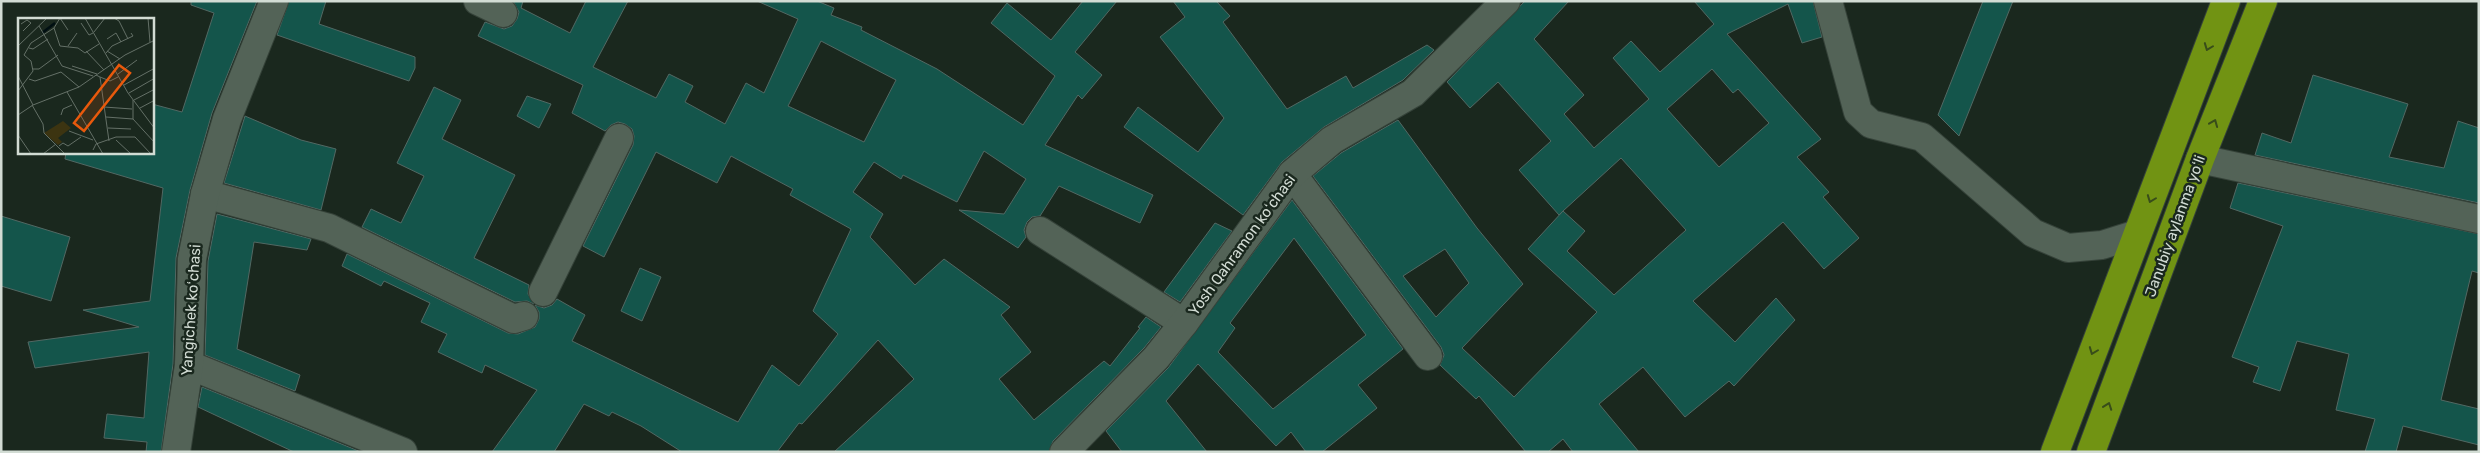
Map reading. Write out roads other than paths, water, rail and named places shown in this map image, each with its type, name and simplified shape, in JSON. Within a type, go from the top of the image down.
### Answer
[{"type":"highway","name":"Janubiy aylanma yoʻli","points":[[2055,452],[2226,1]]},
{"type":"highway","name":"Janubiy aylanma yoʻli","points":[[2091,452],[2200,160],[2263,1]]},
{"type":"street","name":"Yangichek koʻchasi","points":[[176,452],[189,365],[192,259],[205,194],[227,119],[274,1]]},
{"type":"street","points":[[478,1],[503,14]]},
{"type":"street","name":"Yosh Qahramon koʻchasi","points":[[1064,452],[1156,358],[1184,323],[1292,174],[1332,140],[1413,93],[1506,1]]},
{"type":"street","points":[[1828,1],[1858,112],[1871,124],[1922,137],[2033,232],[2068,248],[2102,245],[2137,234]]},
{"type":"street","points":[[543,292],[619,138]]},
{"type":"street","points":[[2200,160],[2479,219]]},
{"type":"street","points":[[1292,174],[1428,356]]},
{"type":"street","points":[[205,194],[329,228],[514,319],[524,316]]},
{"type":"street","points":[[1040,231],[1184,323]]},
{"type":"street","points":[[189,365],[403,452]]}]
